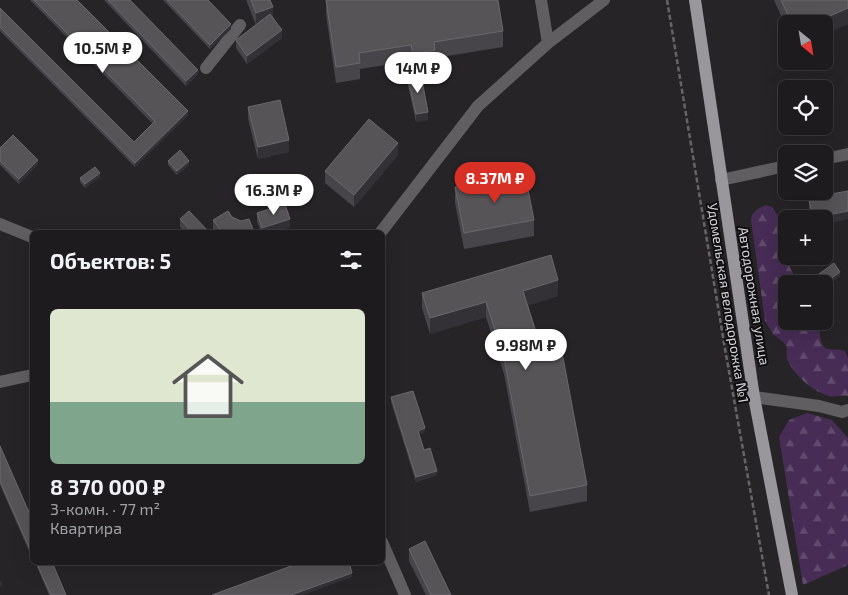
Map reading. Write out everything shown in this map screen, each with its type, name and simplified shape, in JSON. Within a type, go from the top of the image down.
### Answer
[{"type":"main road","name":"Автодорожная улица","points":[[695,0],[754,396],[792,595]]},
{"type":"street","points":[[541,0],[548,43]]},
{"type":"street","points":[[383,230],[478,106],[548,43],[604,0]]},
{"type":"street","points":[[206,68],[240,25]]},
{"type":"street","points":[[833,157],[848,154]]},
{"type":"street","points":[[721,180],[778,168]]},
{"type":"street","points":[[0,224],[30,236]]},
{"type":"street","points":[[0,382],[30,375]]},
{"type":"street","points":[[754,396],[819,406],[846,414]]},
{"type":"street","points":[[385,549],[405,595]]},
{"type":"path","name":"Удомельская велодорожка №1","points":[[667,0],[769,595]]},
{"type":"green space","points":[[766,205],[772,207],[778,216],[778,265],[789,265],[794,275],[778,275],[778,330],[820,330],[820,337],[825,347],[845,351],[848,358],[848,396],[829,396],[803,381],[787,359],[785,344],[773,334],[765,321],[751,220],[754,212]]},
{"type":"green space","points":[[807,413],[832,420],[848,438],[848,565],[803,585],[779,437],[789,420]]},
{"type":"building","points":[[34,0],[77,0],[188,111],[135,163],[0,27],[0,8],[134,142],[155,121]]},
{"type":"building","points":[[108,0],[130,0],[198,70],[186,81]]},
{"type":"building","points":[[167,0],[208,0],[231,24],[210,45]]},
{"type":"building","points":[[251,0],[270,0],[273,7],[256,13]]},
{"type":"building","points":[[326,0],[498,0],[503,31],[434,42],[435,50],[413,54],[411,45],[359,53],[360,63],[336,67]]},
{"type":"building","points":[[781,0],[848,0],[848,8],[832,15],[788,15]]},
{"type":"building","points":[[270,14],[282,30],[247,56],[236,40]]},
{"type":"building","points":[[421,75],[428,112],[416,114],[408,78]]},
{"type":"building","points":[[280,100],[289,140],[258,147],[248,107]]},
{"type":"building","points":[[369,119],[398,143],[354,195],[325,171]]},
{"type":"building","points":[[13,135],[38,160],[19,179],[0,161],[0,148]]},
{"type":"building","points":[[180,150],[189,161],[177,171],[168,161]]},
{"type":"building","points":[[95,167],[100,173],[85,184],[80,178]]},
{"type":"building","points":[[525,174],[534,220],[464,233],[455,187]]},
{"type":"building","points":[[848,191],[848,211],[833,214],[833,210],[811,210],[809,200],[833,200],[833,194]]},
{"type":"building","points":[[285,204],[290,219],[262,228],[257,213]]},
{"type":"building","points":[[189,211],[207,230],[190,230],[180,219]]},
{"type":"building","points":[[228,211],[232,217],[241,221],[249,219],[253,230],[220,230],[213,220]]},
{"type":"building","points":[[551,255],[558,280],[523,291],[542,351],[561,347],[587,485],[530,496],[504,358],[486,302],[430,318],[422,293]]},
{"type":"building","points":[[833,264],[840,272],[833,277],[833,275],[820,275],[819,274]]},
{"type":"building","points":[[413,391],[425,428],[418,431],[424,450],[430,448],[437,471],[416,477],[391,397]]},
{"type":"building","points":[[0,446],[30,514],[30,549],[0,481]]},
{"type":"building","points":[[425,541],[451,595],[431,595],[409,549]]},
{"type":"building","points":[[37,565],[53,565],[66,595],[51,595]]},
{"type":"building","points":[[294,565],[350,565],[352,573],[291,595],[212,595]]}]
